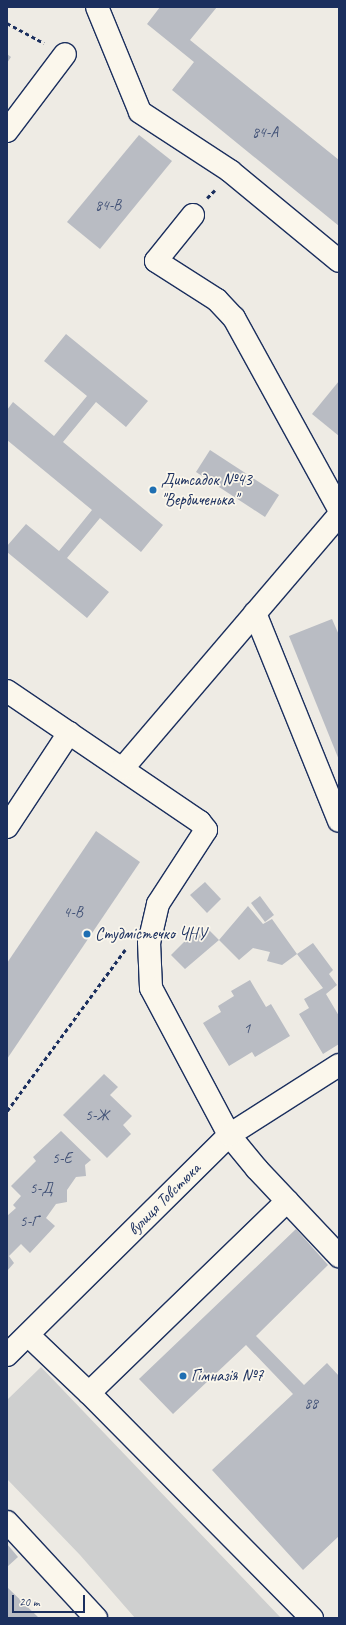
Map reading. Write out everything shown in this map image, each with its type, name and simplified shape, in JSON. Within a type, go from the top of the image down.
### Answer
[{"type":"street","points":[[97,7],[140,112],[230,171],[339,261]]},
{"type":"street","points":[[7,132],[65,54]]},
{"type":"street","points":[[193,215],[156,261],[217,300],[234,318],[339,509]]},
{"type":"street","points":[[123,768],[339,514]]},
{"type":"street","points":[[255,613],[339,821]]},
{"type":"street","points":[[7,691],[123,768],[200,822],[206,830],[158,904],[149,942],[151,988],[229,1135],[257,1169],[339,1256]]},
{"type":"street","points":[[7,827],[69,732]]},
{"type":"street","name":"вулиця Товстюка","points":[[7,1355],[229,1135],[339,1065]]},
{"type":"street","points":[[89,1393],[287,1201]]},
{"type":"street","points":[[28,1335],[89,1393],[312,1618]]},
{"type":"street","points":[[7,1522],[96,1618]]},
{"type":"path","points":[[7,23],[65,54]]},
{"type":"path","points":[[193,215],[230,171]]},
{"type":"path","points":[[7,1111],[126,948]]},
{"type":"shaded area","points":[[41,1367],[281,1618],[135,1618],[80,1555],[7,1479],[7,1400]]},
{"type":"building","points":[[160,7],[217,7],[190,40],[339,160],[339,226],[172,90],[194,62],[147,24]]},
{"type":"building","points":[[7,54],[11,57],[7,63]]},
{"type":"building","points":[[139,135],[172,161],[100,249],[67,222]]},
{"type":"building","points":[[66,334],[148,401],[126,427],[96,402],[63,442],[163,525],[141,552],[100,518],[67,558],[109,592],[87,618],[7,552],[7,546],[26,524],[59,551],[92,510],[7,440],[7,410],[13,402],[54,436],[87,396],[44,361]]},
{"type":"building","points":[[339,381],[339,436],[312,414]]},
{"type":"building","points":[[210,450],[279,495],[265,517],[196,472]]},
{"type":"building","points":[[332,619],[339,635],[339,760],[289,636]]},
{"type":"building","points":[[96,831],[140,862],[7,1059],[7,963]]},
{"type":"building","points":[[205,882],[221,899],[207,913],[190,895]]},
{"type":"building","points":[[260,896],[274,915],[265,922],[251,903]]},
{"type":"building","points":[[248,906],[263,924],[272,919],[297,954],[282,965],[267,961],[270,952],[253,948],[239,960],[219,940]]},
{"type":"building","points":[[207,928],[219,940],[185,969],[171,955],[194,932],[197,936]]},
{"type":"building","points":[[313,943],[333,970],[329,974],[337,985],[326,994],[339,1016],[339,1044],[323,1054],[299,1014],[309,1008],[304,999],[323,988],[297,954]]},
{"type":"building","points":[[250,980],[266,1007],[271,1004],[290,1036],[255,1057],[252,1052],[229,1066],[203,1023],[221,1012],[218,1006],[234,996],[231,991]]},
{"type":"building","points":[[104,1074],[118,1087],[110,1095],[132,1116],[123,1125],[131,1134],[107,1158],[63,1115]]},
{"type":"building","points":[[61,1131],[91,1160],[85,1165],[86,1176],[76,1177],[67,1190],[67,1202],[56,1204],[46,1218],[55,1226],[30,1253],[21,1244],[9,1256],[14,1263],[7,1271],[7,1216],[16,1208],[13,1205],[21,1196],[11,1186],[36,1161],[33,1157]]},
{"type":"building","points":[[296,1229],[328,1265],[256,1336],[304,1385],[327,1363],[339,1376],[339,1536],[303,1570],[212,1470],[293,1394],[246,1345],[173,1414],[139,1379]]},
{"type":"building","points":[[7,1544],[18,1557],[7,1567]]},
{"type":"building","points":[[7,1587],[39,1618],[7,1618]]},
{"type":"place","name":"Дитсадок №43 \"Вербиченька\"","points":[[153,490]]},
{"type":"place","name":"Студмістечко ЧНУ","points":[[87,934]]},
{"type":"place","name":"Гімназія №7","points":[[183,1376]]}]
